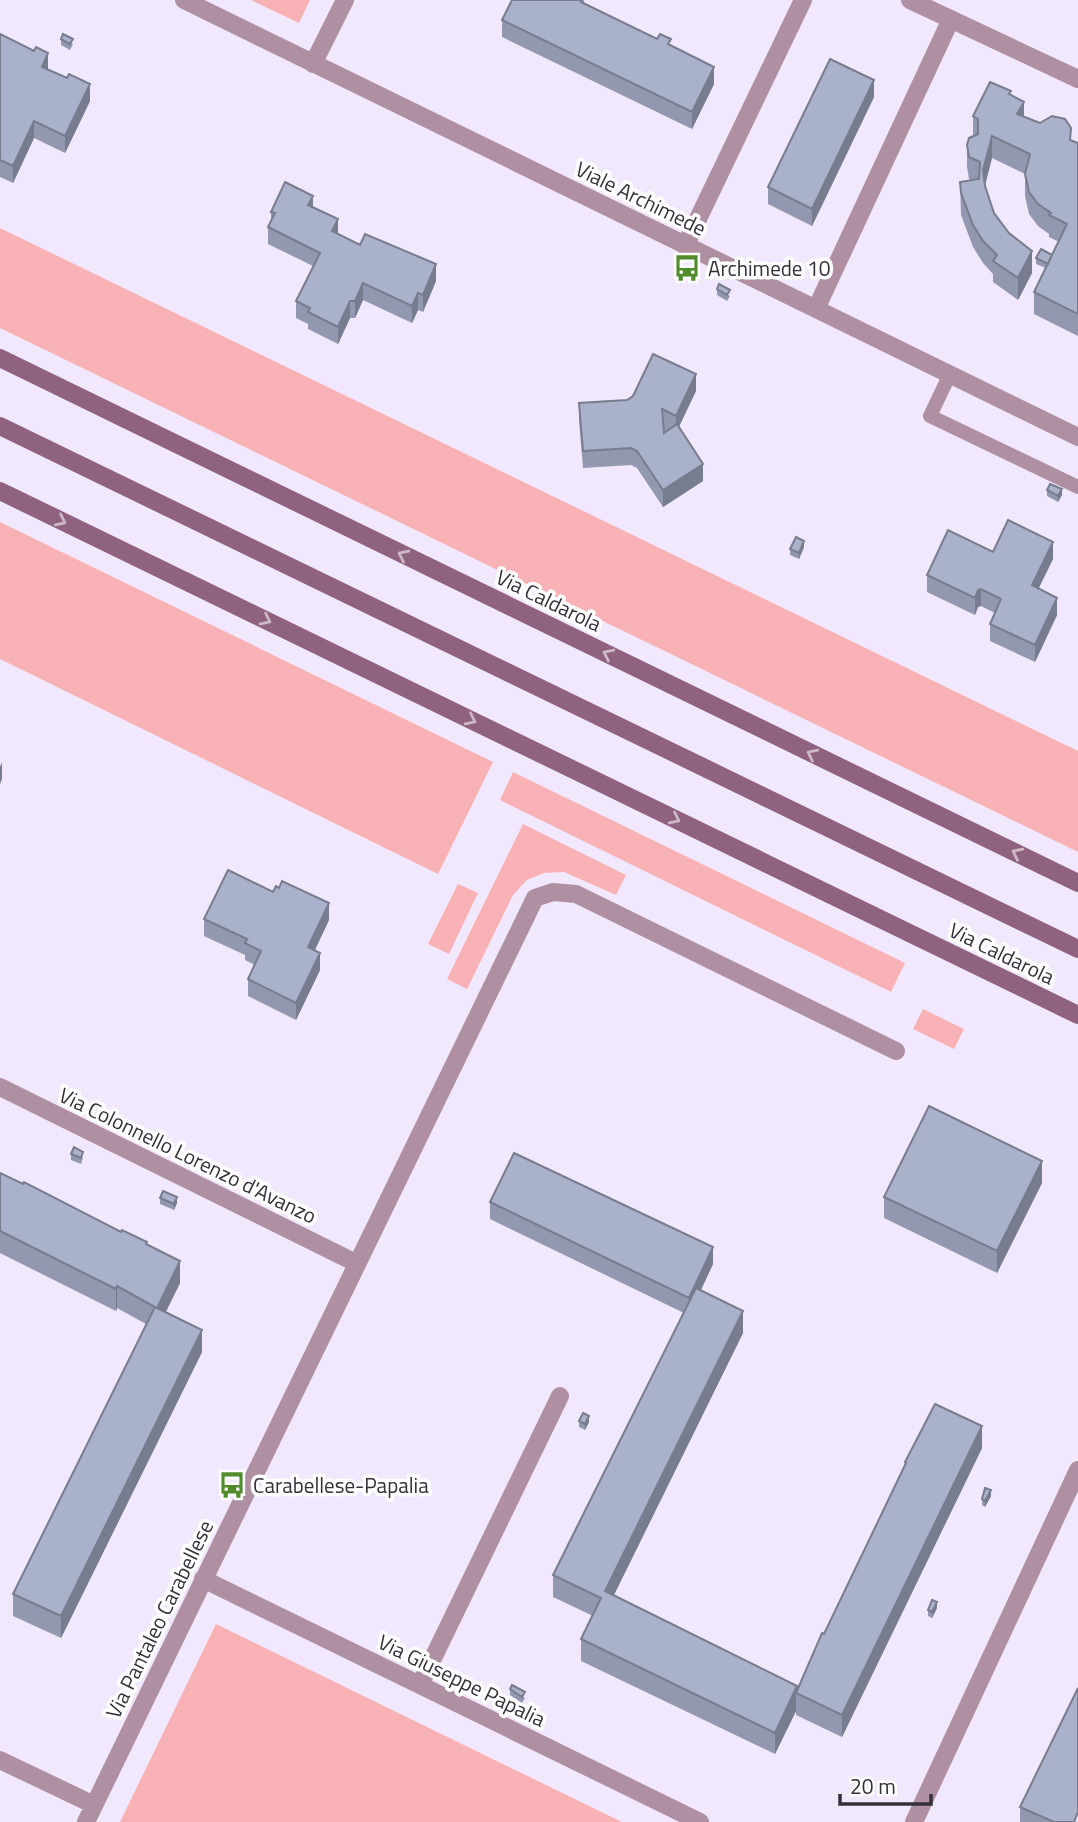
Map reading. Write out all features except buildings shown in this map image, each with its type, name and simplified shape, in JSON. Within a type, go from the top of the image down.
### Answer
[{"type":"street","name":"Viale Archimede","points":[[184,0],[1078,437]]},
{"type":"street","points":[[313,64],[345,0]]},
{"type":"street","points":[[685,246],[803,0]]},
{"type":"street","points":[[910,0],[1078,79]]},
{"type":"street","points":[[816,309],[951,19]]},
{"type":"street","name":"Via Caldarola","points":[[0,358],[1078,883]]},
{"type":"street","name":"Via Caldarola","points":[[0,426],[1078,949]]},
{"type":"street","name":"Via Caldarola","points":[[0,491],[1078,1015]]},
{"type":"street","name":"Via Pantaleo Carabellese","points":[[86,1822],[535,898],[553,892],[576,894],[896,1051]]},
{"type":"street","name":"Via Colonnello Lorenzo d'Avanzo","points":[[0,1087],[356,1263]]},
{"type":"street","points":[[419,1685],[560,1396]]},
{"type":"street","points":[[914,1822],[1078,1471]]},
{"type":"street","name":"Via Giuseppe Papalia","points":[[203,1579],[700,1822]]},
{"type":"street","points":[[0,1760],[94,1805]]},
{"type":"lane","points":[[950,374],[930,416],[1078,486]]},
{"type":"shaded area","points":[[251,0],[310,0],[299,23]]},
{"type":"shaded area","points":[[0,228],[1078,751],[1078,852],[0,328]]},
{"type":"shaded area","points":[[0,522],[493,762],[438,874],[0,659]]},
{"type":"shaded area","points":[[513,772],[905,963],[891,992],[500,800]]},
{"type":"shaded area","points":[[523,824],[626,875],[616,895],[564,872],[544,873],[527,880],[513,895],[467,989],[447,979]]},
{"type":"shaded area","points":[[458,884],[478,893],[449,954],[428,944]]},
{"type":"shaded area","points":[[923,1009],[964,1029],[954,1049],[913,1029]]},
{"type":"shaded area","points":[[216,1624],[622,1822],[120,1822]]},
{"type":"place","name":"Archimede 10","points":[[687,268]]},
{"type":"place","name":"Carabellese-Papalia","points":[[232,1485]]}]
